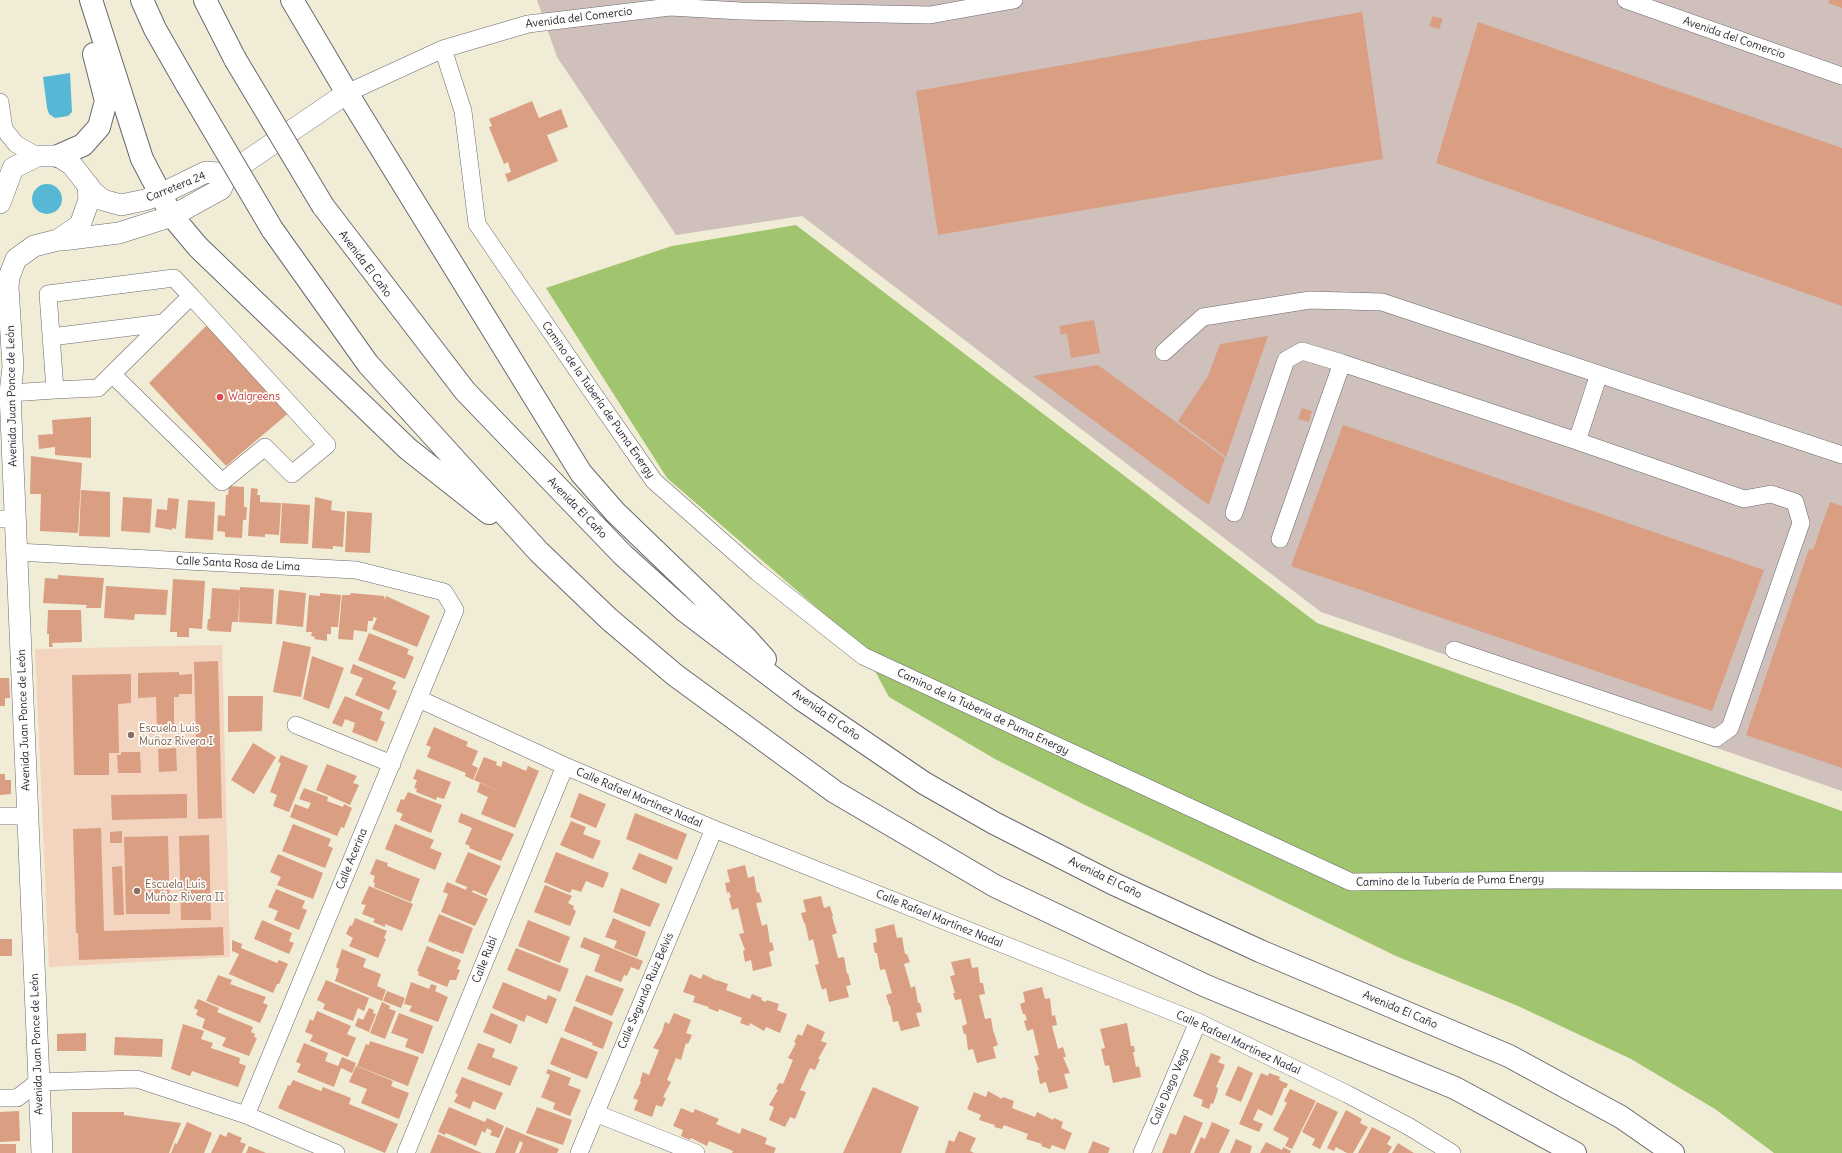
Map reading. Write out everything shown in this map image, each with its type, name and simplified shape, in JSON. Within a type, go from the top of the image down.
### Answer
[{"type":"highway","points":[[48,156],[82,145],[99,127],[106,101],[83,14],[82,0]]},
{"type":"highway","points":[[91,0],[142,159],[172,216],[198,247],[408,449],[539,552]]},
{"type":"highway","points":[[142,0],[155,28],[187,85],[272,228],[368,364],[539,552],[609,619],[682,680],[835,792],[995,886],[1206,986],[1454,1088],[1575,1153]]},
{"type":"highway","name":"Avenida El Caño","points":[[205,0],[235,59],[322,206],[465,391],[623,555],[685,611],[801,699],[924,783],[994,823],[1112,883],[1260,951],[1509,1056],[1621,1117],[1674,1153]]},
{"type":"highway","points":[[292,0],[347,93],[581,473],[615,512],[747,639],[801,699]]},
{"type":"main road","points":[[228,174],[347,93]]},
{"type":"main road","points":[[0,203],[13,168],[48,156],[72,165],[88,185]]},
{"type":"main road","name":"Carretera 24","points":[[58,240],[119,232],[172,216],[221,189],[228,174],[206,172],[161,194],[145,200],[121,205],[103,200],[88,185]]},
{"type":"main road","name":"Avenida Juan Ponce de León","points":[[42,1153],[27,816],[18,552],[8,519],[10,393],[13,367],[4,294],[16,259],[34,246],[58,240],[80,225],[89,200],[88,185]]},
{"type":"main road","points":[[0,372],[10,393]]},
{"type":"street","name":"Avenida del Comercio","points":[[347,93],[443,49],[528,24],[673,4],[930,15],[1014,0]]},
{"type":"street","name":"Avenida del Comercio","points":[[1626,0],[1842,76]]},
{"type":"street","name":"Camino de la Tubería de Puma Energy","points":[[443,49],[463,110],[477,224],[588,386],[654,481],[758,572],[863,656],[1351,882],[1556,880],[1842,881]]},
{"type":"street","points":[[0,102],[4,129],[16,144],[48,156]]},
{"type":"street","points":[[55,390],[48,294],[174,278],[327,445],[292,474],[265,447],[222,482],[112,374]]},
{"type":"street","points":[[10,393],[98,388],[191,296]]},
{"type":"street","points":[[1164,352],[1203,317],[1310,300],[1382,302],[1842,455]]},
{"type":"street","points":[[51,337],[163,323]]},
{"type":"street","points":[[1234,513],[1286,360],[1302,352],[1342,363],[1577,441],[1744,499],[1770,494],[1795,502],[1802,523],[1730,728],[1716,738],[1454,650]]},
{"type":"street","points":[[1280,540],[1342,363]]},
{"type":"street","points":[[1577,441],[1599,374]]},
{"type":"street","name":"Calle Santa Rosa de Lima","points":[[18,552],[356,570],[444,592],[451,603]]},
{"type":"street","name":"Calle Acerina","points":[[246,1115],[455,610],[451,603]]},
{"type":"street","name":"Calle Rafael Martínez Nadal","points":[[419,699],[565,766],[714,829],[1198,1022],[1347,1094],[1408,1126],[1452,1153]]},
{"type":"street","points":[[296,725],[392,764]]},
{"type":"street","name":"Calle Rubí","points":[[406,1153],[565,766]]},
{"type":"street","points":[[0,816],[27,816]]},
{"type":"street","name":"Calle Segundo Ruiz Belvis","points":[[579,1153],[714,829]]},
{"type":"street","name":"Calle Diego Vega","points":[[1142,1153],[1198,1022]]},
{"type":"street","points":[[0,1098],[17,1098],[38,1082],[137,1079],[246,1115],[336,1153]]},
{"type":"street","points":[[596,1113],[696,1153]]},
{"type":"shaded area","points":[[537,0],[1842,0],[1842,791],[1321,612],[802,216],[676,235],[557,57]]},
{"type":"shaded area","points":[[222,645],[230,957],[49,967],[35,649]]},
{"type":"green space","points":[[796,225],[1317,623],[1842,811],[1842,1153],[1774,1153],[1715,1109],[1631,1059],[1518,1006],[1396,956],[1083,804],[995,759],[889,697],[862,647],[667,478],[546,288],[672,246]]},
{"type":"water","points":[[70,73],[72,112],[68,116],[55,118],[49,114],[47,108],[43,77]]},
{"type":"water","points":[[47,184],[58,188],[62,199],[58,210],[47,214],[36,210],[32,199],[36,188]]},
{"type":"building","points":[[1829,0],[1842,0],[1842,8],[1828,3]]},
{"type":"building","points":[[1362,12],[1383,159],[938,235],[916,91]]},
{"type":"building","points":[[1433,16],[1443,19],[1439,29],[1429,26]]},
{"type":"building","points":[[1478,22],[1842,148],[1842,306],[1436,163]]},
{"type":"building","points":[[532,101],[539,118],[561,109],[568,127],[547,135],[558,161],[508,182],[505,174],[511,172],[508,162],[504,164],[489,127],[492,126],[489,119]]},
{"type":"building","points":[[1094,320],[1100,353],[1071,358],[1067,333],[1061,335],[1059,326]]},
{"type":"building","name":"Walgreens","points":[[210,322],[291,411],[226,466],[149,383]]},
{"type":"building","points":[[1268,336],[1226,457],[1178,421],[1208,376],[1220,344]]},
{"type":"building","points":[[1098,365],[1225,458],[1209,505],[1033,376]]},
{"type":"building","points":[[1302,408],[1312,411],[1309,422],[1298,419]]},
{"type":"building","points":[[91,417],[91,458],[55,455],[55,447],[39,449],[38,435],[53,434],[52,420]]},
{"type":"building","points":[[1343,425],[1764,570],[1712,711],[1291,566]]},
{"type":"building","points":[[31,456],[82,463],[78,533],[40,531],[41,494],[30,494]]},
{"type":"building","points":[[229,486],[244,487],[244,507],[247,507],[246,520],[243,520],[242,538],[225,537],[225,532],[217,531],[218,515],[225,516],[226,495],[228,495]]},
{"type":"building","points":[[251,488],[258,489],[257,495],[260,495],[260,502],[281,503],[279,535],[265,534],[265,537],[248,536]]},
{"type":"building","points":[[81,490],[110,492],[110,537],[79,536]]},
{"type":"building","points":[[123,497],[152,499],[150,533],[121,531]]},
{"type":"building","points":[[315,497],[332,501],[331,510],[345,512],[343,547],[333,546],[333,549],[312,548]]},
{"type":"building","points":[[168,498],[179,499],[176,529],[172,528],[172,530],[155,527],[157,509],[167,510]]},
{"type":"building","points":[[188,500],[215,502],[213,540],[185,538]]},
{"type":"building","points":[[1830,502],[1842,506],[1842,768],[1746,735],[1809,549],[1813,550]]},
{"type":"building","points":[[282,503],[310,505],[308,544],[280,543]]},
{"type":"building","points":[[347,511],[372,513],[370,553],[345,552]]},
{"type":"building","points":[[58,575],[104,578],[101,608],[86,608],[87,605],[43,603],[45,578],[58,579]]},
{"type":"building","points":[[173,579],[205,581],[202,629],[189,628],[189,637],[177,637],[177,632],[170,632]]},
{"type":"building","points":[[106,586],[168,590],[166,615],[135,614],[134,620],[104,618]]},
{"type":"building","points":[[240,587],[274,589],[272,624],[239,622]]},
{"type":"building","points":[[212,588],[240,590],[238,622],[232,622],[231,632],[210,631],[207,629],[208,619],[210,619]]},
{"type":"building","points":[[279,590],[306,593],[303,627],[276,624]]},
{"type":"building","points":[[320,593],[341,595],[338,627],[331,627],[331,634],[327,634],[327,641],[314,639],[315,637],[311,636],[312,632],[306,632],[309,595],[320,596]]},
{"type":"building","points":[[351,593],[384,596],[385,600],[386,596],[430,616],[417,647],[372,629],[377,618],[373,617],[373,621],[368,621],[367,632],[354,630],[353,640],[338,639],[342,595],[350,595]]},
{"type":"building","points":[[48,610],[81,610],[82,642],[52,643],[53,647],[49,647],[49,634],[47,634]]},
{"type":"building","points":[[369,633],[409,649],[407,654],[414,657],[405,679],[358,660]]},
{"type":"building","points":[[283,641],[311,647],[301,697],[273,692]]},
{"type":"building","points":[[312,656],[344,668],[329,709],[303,699]]},
{"type":"building","points":[[218,661],[222,818],[198,819],[194,662]]},
{"type":"building","points":[[353,664],[396,682],[392,689],[397,691],[389,710],[355,695],[363,678],[350,673]]},
{"type":"building","points":[[179,672],[179,675],[192,674],[192,694],[179,694],[179,697],[174,697],[174,730],[157,730],[156,697],[138,698],[138,673]]},
{"type":"building","points":[[131,674],[131,703],[118,704],[119,753],[109,753],[109,775],[74,775],[72,675]]},
{"type":"building","points":[[0,678],[9,678],[10,698],[5,698],[5,706],[0,706]]},
{"type":"building","points":[[228,696],[263,696],[262,731],[228,732]]},
{"type":"building","points":[[345,696],[383,712],[380,720],[385,722],[377,742],[352,732],[355,723],[345,719],[342,727],[332,723]]},
{"type":"building","points":[[434,727],[468,742],[466,746],[478,751],[472,765],[478,768],[473,780],[465,776],[466,773],[427,757],[431,747],[426,745]]},
{"type":"building","points":[[253,743],[276,757],[254,794],[231,780]]},
{"type":"building","points":[[176,748],[177,771],[159,772],[158,749]]},
{"type":"building","points":[[121,752],[140,752],[141,773],[118,773],[117,755],[121,755]]},
{"type":"building","points":[[281,755],[308,766],[289,812],[273,806],[277,795],[270,792],[281,763],[278,762]]},
{"type":"building","points":[[484,757],[497,762],[496,765],[501,767],[503,761],[526,771],[528,766],[539,771],[515,828],[481,814],[488,797],[477,792],[480,783],[504,793],[474,780]]},
{"type":"building","points":[[327,764],[357,776],[353,783],[359,785],[350,805],[316,790]]},
{"type":"building","points":[[417,769],[451,782],[444,799],[437,797],[436,800],[416,792],[417,789],[414,788],[417,780],[413,779]]},
{"type":"building","points":[[0,774],[5,774],[5,780],[11,780],[11,794],[0,795]]},
{"type":"building","points":[[304,788],[328,797],[327,801],[343,807],[344,804],[352,808],[344,828],[341,827],[337,836],[290,817],[295,804],[308,809],[311,803],[299,799]]},
{"type":"building","points":[[408,792],[442,805],[431,833],[400,820],[403,814],[396,811],[401,799],[404,800]]},
{"type":"building","points":[[579,793],[606,804],[596,828],[570,817]]},
{"type":"building","points":[[187,794],[187,818],[112,820],[111,795]]},
{"type":"building","points":[[461,813],[514,834],[501,861],[469,848],[470,846],[465,844],[472,828],[458,822]]},
{"type":"building","points":[[635,813],[687,834],[677,860],[626,839]]},
{"type":"building","points":[[571,821],[586,827],[583,834],[601,841],[593,859],[560,845]]},
{"type":"building","points":[[293,824],[331,839],[328,846],[333,848],[325,868],[282,851]]},
{"type":"building","points":[[395,824],[434,840],[430,848],[442,853],[435,870],[385,849]]},
{"type":"building","points":[[101,828],[104,931],[223,927],[224,955],[79,960],[78,933],[76,933],[73,829]]},
{"type":"building","points":[[122,831],[122,843],[110,843],[110,832]]},
{"type":"building","points":[[209,835],[211,920],[181,920],[179,836]]},
{"type":"building","points":[[168,836],[170,914],[126,914],[124,837]]},
{"type":"building","points":[[468,852],[501,866],[486,896],[473,890],[472,892],[488,899],[475,926],[441,912],[448,894],[443,892],[447,882],[466,890],[467,887],[455,882]]},
{"type":"building","points":[[556,852],[609,873],[603,888],[586,881],[581,892],[572,889],[570,893],[544,882]]},
{"type":"building","points":[[639,853],[673,867],[666,884],[632,869]]},
{"type":"building","points":[[278,854],[323,873],[313,899],[277,885],[281,877],[270,872]]},
{"type":"building","points":[[376,859],[388,863],[387,866],[420,879],[411,902],[374,887],[375,883],[373,882],[375,876],[370,874]]},
{"type":"building","points":[[745,865],[748,878],[754,876],[757,893],[759,892],[762,902],[756,903],[762,926],[767,924],[770,943],[772,942],[774,950],[769,952],[772,966],[753,971],[751,960],[745,962],[743,951],[745,950],[739,934],[744,933],[738,908],[732,910],[729,898],[731,897],[729,892],[727,893],[725,883],[730,882],[727,870]]},
{"type":"building","points":[[122,866],[124,915],[114,915],[112,867]]},
{"type":"building","points":[[545,885],[572,896],[568,903],[574,906],[573,909],[576,911],[570,926],[534,912]]},
{"type":"building","points":[[369,886],[413,904],[402,931],[385,924],[385,927],[373,922],[375,919],[362,914],[366,905],[361,904]]},
{"type":"building","points":[[621,888],[660,904],[650,927],[613,912]]},
{"type":"building","points":[[276,889],[305,901],[302,908],[307,910],[299,930],[274,920],[278,911],[268,907]]},
{"type":"building","points":[[821,896],[824,908],[830,906],[837,933],[832,935],[838,958],[844,957],[847,974],[848,973],[851,985],[846,986],[849,997],[829,1002],[826,988],[822,990],[815,965],[819,964],[813,939],[809,941],[801,913],[806,912],[803,900]]},
{"type":"building","points":[[439,914],[473,928],[463,954],[454,952],[428,941]]},
{"type":"building","points":[[355,918],[387,931],[384,938],[386,939],[378,958],[349,946],[353,938],[346,934],[350,925],[352,926]]},
{"type":"building","points":[[613,918],[646,932],[637,957],[614,948],[617,941],[605,937]]},
{"type":"building","points":[[262,920],[292,933],[289,941],[294,943],[289,954],[254,939]]},
{"type":"building","points":[[528,920],[570,937],[560,963],[518,946]]},
{"type":"building","points":[[894,924],[897,938],[902,937],[905,954],[907,954],[910,962],[904,964],[911,988],[915,986],[918,1003],[920,1003],[922,1012],[916,1013],[920,1026],[901,1031],[898,1021],[893,1022],[890,1005],[886,995],[892,993],[885,969],[880,970],[877,953],[875,953],[873,943],[877,942],[875,929]]},
{"type":"building","points":[[584,937],[643,961],[639,970],[631,967],[627,976],[624,975],[621,982],[594,971],[600,955],[580,947]]},
{"type":"building","points":[[0,939],[12,939],[12,956],[0,956]]},
{"type":"building","points":[[232,940],[242,944],[241,948],[277,963],[279,960],[288,964],[273,993],[229,974],[239,954],[232,951]]},
{"type":"building","points":[[427,946],[461,960],[457,969],[460,970],[456,980],[450,980],[447,987],[418,975],[419,972],[417,971]]},
{"type":"building","points":[[516,948],[569,969],[560,992],[507,970]]},
{"type":"building","points":[[342,949],[366,959],[363,967],[381,974],[377,986],[386,990],[382,1001],[335,981],[339,969],[336,967]]},
{"type":"building","points":[[970,958],[972,968],[978,967],[980,983],[983,983],[985,994],[979,995],[985,1019],[991,1018],[998,1045],[993,1047],[996,1058],[977,1063],[973,1049],[968,1050],[966,1034],[964,1034],[962,1026],[967,1024],[961,999],[955,1000],[953,993],[955,993],[950,976],[955,975],[951,962]]},
{"type":"building","points":[[690,974],[701,979],[703,974],[717,981],[728,984],[726,990],[750,999],[752,994],[762,998],[761,1000],[766,1002],[767,1000],[779,1004],[777,1010],[787,1014],[780,1033],[766,1027],[764,1031],[750,1023],[749,1026],[740,1023],[742,1018],[719,1009],[718,1012],[708,1008],[709,1007],[693,1002],[695,996],[683,992]]},
{"type":"building","points":[[218,975],[232,980],[230,984],[266,997],[263,1003],[268,1005],[260,1023],[206,1001]]},
{"type":"building","points":[[586,975],[624,989],[612,1016],[575,1001]]},
{"type":"building","points":[[326,980],[369,998],[364,1011],[358,1008],[353,1021],[323,1009],[325,1004],[317,1000]]},
{"type":"building","points":[[411,982],[429,989],[431,984],[437,986],[435,991],[448,997],[438,1022],[409,1011],[412,1006],[404,1004]]},
{"type":"building","points":[[503,982],[546,1000],[548,995],[557,999],[547,1024],[527,1015],[524,1022],[492,1008]]},
{"type":"building","points":[[1042,987],[1045,999],[1050,998],[1052,1016],[1055,1015],[1057,1025],[1052,1026],[1058,1049],[1063,1047],[1066,1057],[1063,1057],[1070,1073],[1064,1074],[1068,1088],[1049,1093],[1046,1082],[1040,1084],[1037,1070],[1039,1070],[1034,1056],[1039,1055],[1033,1029],[1027,1031],[1024,1021],[1027,1020],[1025,1014],[1023,1014],[1020,1004],[1025,1002],[1023,992]]},
{"type":"building","points":[[387,991],[405,998],[401,1008],[383,1001]]},
{"type":"building","points":[[198,999],[219,1008],[217,1012],[253,1027],[251,1032],[255,1034],[254,1037],[257,1038],[249,1056],[222,1046],[226,1038],[202,1028],[205,1019],[196,1015],[198,1010],[194,1008]]},
{"type":"building","points":[[382,1002],[390,1006],[389,1009],[396,1011],[385,1039],[370,1033]]},
{"type":"building","points":[[574,1006],[613,1022],[603,1049],[592,1045],[593,1043],[564,1031]]},
{"type":"building","points":[[369,1008],[374,1010],[373,1013],[376,1014],[369,1032],[355,1026],[358,1018],[363,1020]]},
{"type":"building","points":[[317,1011],[351,1026],[347,1034],[356,1038],[348,1057],[310,1041],[313,1035],[305,1032],[310,1019],[313,1021]]},
{"type":"building","points":[[399,1013],[433,1026],[423,1054],[405,1047],[408,1039],[391,1033]]},
{"type":"building","points":[[491,1013],[518,1025],[511,1044],[483,1032]]},
{"type":"building","points":[[674,1013],[691,1020],[686,1033],[692,1035],[688,1044],[686,1043],[681,1060],[676,1058],[667,1080],[671,1082],[663,1097],[666,1098],[662,1107],[656,1105],[652,1117],[634,1110],[638,1100],[633,1098],[641,1082],[643,1072],[649,1075],[659,1050],[653,1048],[662,1032],[665,1022],[669,1024]]},
{"type":"building","points":[[1127,1023],[1131,1046],[1134,1046],[1135,1052],[1133,1052],[1136,1067],[1139,1066],[1141,1077],[1113,1083],[1109,1065],[1105,1066],[1101,1049],[1105,1048],[1100,1029]]},
{"type":"building","points":[[183,1024],[204,1031],[201,1039],[213,1043],[211,1048],[240,1058],[239,1063],[246,1066],[238,1087],[192,1071],[190,1076],[171,1069]]},
{"type":"building","points":[[807,1024],[825,1032],[821,1041],[827,1043],[818,1059],[820,1059],[815,1070],[810,1068],[800,1090],[806,1092],[795,1119],[790,1117],[785,1127],[769,1120],[774,1107],[769,1105],[778,1090],[776,1089],[779,1083],[783,1084],[793,1060],[788,1058],[796,1043],[794,1042],[798,1034],[802,1036]]},
{"type":"building","points":[[86,1033],[86,1051],[57,1051],[57,1034]]},
{"type":"building","points":[[115,1037],[163,1039],[162,1057],[114,1055]]},
{"type":"building","points":[[561,1037],[598,1052],[587,1079],[550,1064]]},
{"type":"building","points":[[370,1041],[419,1057],[408,1086],[357,1066],[366,1044],[369,1045]]},
{"type":"building","points":[[304,1043],[328,1053],[325,1061],[338,1066],[342,1057],[356,1063],[352,1073],[341,1068],[334,1087],[297,1072],[301,1064],[296,1062]]},
{"type":"building","points":[[478,1043],[495,1049],[492,1057],[518,1067],[510,1086],[467,1069]]},
{"type":"building","points":[[1211,1053],[1221,1057],[1218,1062],[1225,1065],[1216,1087],[1218,1088],[1213,1104],[1211,1103],[1209,1109],[1201,1106],[1203,1100],[1193,1096]]},
{"type":"building","points":[[356,1066],[393,1081],[391,1086],[409,1093],[399,1119],[361,1103],[367,1089],[349,1082]]},
{"type":"building","points":[[1238,1066],[1253,1073],[1241,1102],[1225,1095]]},
{"type":"building","points":[[548,1069],[571,1078],[568,1085],[581,1090],[570,1116],[553,1109],[555,1103],[541,1097],[550,1075],[546,1073]]},
{"type":"building","points":[[1261,1073],[1268,1076],[1269,1073],[1280,1077],[1279,1080],[1288,1084],[1286,1088],[1284,1088],[1272,1116],[1258,1109],[1253,1120],[1263,1124],[1259,1132],[1239,1124]]},
{"type":"building","points":[[462,1077],[503,1093],[495,1110],[473,1101],[470,1109],[454,1102],[458,1094],[455,1093]]},
{"type":"building","points":[[293,1080],[321,1091],[323,1087],[351,1098],[349,1104],[398,1124],[385,1153],[278,1108],[288,1085],[290,1086]]},
{"type":"building","points":[[873,1087],[919,1107],[901,1153],[843,1153]]},
{"type":"building","points":[[1290,1089],[1316,1101],[1292,1149],[1285,1146],[1289,1138],[1273,1130],[1287,1103],[1284,1101]]},
{"type":"building","points":[[988,1091],[1002,1099],[1003,1097],[1014,1101],[1012,1108],[1035,1117],[1037,1112],[1053,1120],[1054,1118],[1063,1122],[1061,1128],[1072,1133],[1065,1150],[1052,1145],[1050,1149],[1041,1146],[1042,1144],[1026,1139],[1028,1134],[1004,1125],[1002,1129],[994,1127],[995,1125],[979,1120],[981,1115],[967,1109],[974,1092],[986,1097]]},
{"type":"building","points":[[1317,1102],[1338,1112],[1320,1149],[1312,1145],[1315,1139],[1302,1132]]},
{"type":"building","points":[[449,1107],[485,1122],[487,1118],[504,1126],[499,1138],[490,1135],[492,1131],[487,1128],[485,1133],[482,1131],[476,1146],[446,1133],[445,1135],[438,1132]]},
{"type":"building","points":[[537,1107],[572,1120],[563,1145],[526,1133]]},
{"type":"building","points":[[681,1108],[693,1113],[695,1109],[719,1119],[716,1124],[740,1134],[742,1128],[767,1138],[765,1144],[776,1148],[774,1153],[732,1153],[733,1151],[709,1141],[707,1146],[691,1138],[690,1140],[681,1136],[683,1130],[673,1126]]},
{"type":"building","points":[[1346,1110],[1362,1119],[1360,1123],[1368,1127],[1353,1153],[1347,1153],[1336,1147],[1334,1151],[1327,1148]]},
{"type":"building","points":[[19,1111],[20,1141],[0,1142],[0,1112]]},
{"type":"building","points":[[72,1112],[124,1112],[124,1115],[181,1123],[169,1153],[72,1153]]},
{"type":"building","points":[[1184,1115],[1203,1123],[1190,1153],[1162,1153],[1170,1133],[1176,1135]]},
{"type":"building","points":[[187,1122],[212,1133],[204,1153],[171,1153],[175,1143],[177,1144]]},
{"type":"building","points":[[1212,1122],[1230,1130],[1219,1153],[1194,1153],[1201,1137],[1205,1139]]},
{"type":"building","points":[[506,1127],[559,1149],[557,1153],[519,1153],[523,1143],[520,1141],[515,1153],[495,1153]]},
{"type":"building","points":[[1372,1127],[1391,1137],[1387,1144],[1392,1147],[1388,1153],[1358,1153]]},
{"type":"building","points":[[959,1131],[976,1138],[970,1151],[974,1153],[945,1153],[949,1140],[954,1142]]},
{"type":"building","points":[[228,1132],[242,1138],[240,1142],[246,1144],[242,1153],[211,1153],[220,1134],[226,1137]]},
{"type":"building","points":[[438,1134],[482,1153],[430,1153]]},
{"type":"building","points":[[1236,1139],[1252,1146],[1250,1153],[1230,1153]]},
{"type":"building","points":[[1093,1141],[1110,1148],[1108,1153],[1088,1153]]},
{"type":"building","points":[[1266,1142],[1282,1150],[1283,1147],[1291,1151],[1290,1153],[1260,1153]]},
{"type":"building","points":[[1398,1143],[1414,1153],[1392,1153]]},
{"type":"building","points":[[0,1144],[16,1144],[16,1153],[0,1153]]},
{"type":"building","points":[[249,1146],[266,1153],[246,1153]]},
{"type":"place","name":"Walgreens","points":[[220,397]]},
{"type":"place","name":"Escuela Luis Muñoz Rivera I","points":[[131,735]]},
{"type":"place","name":"Escuela Luis Muñoz Rivera II","points":[[137,891]]}]
